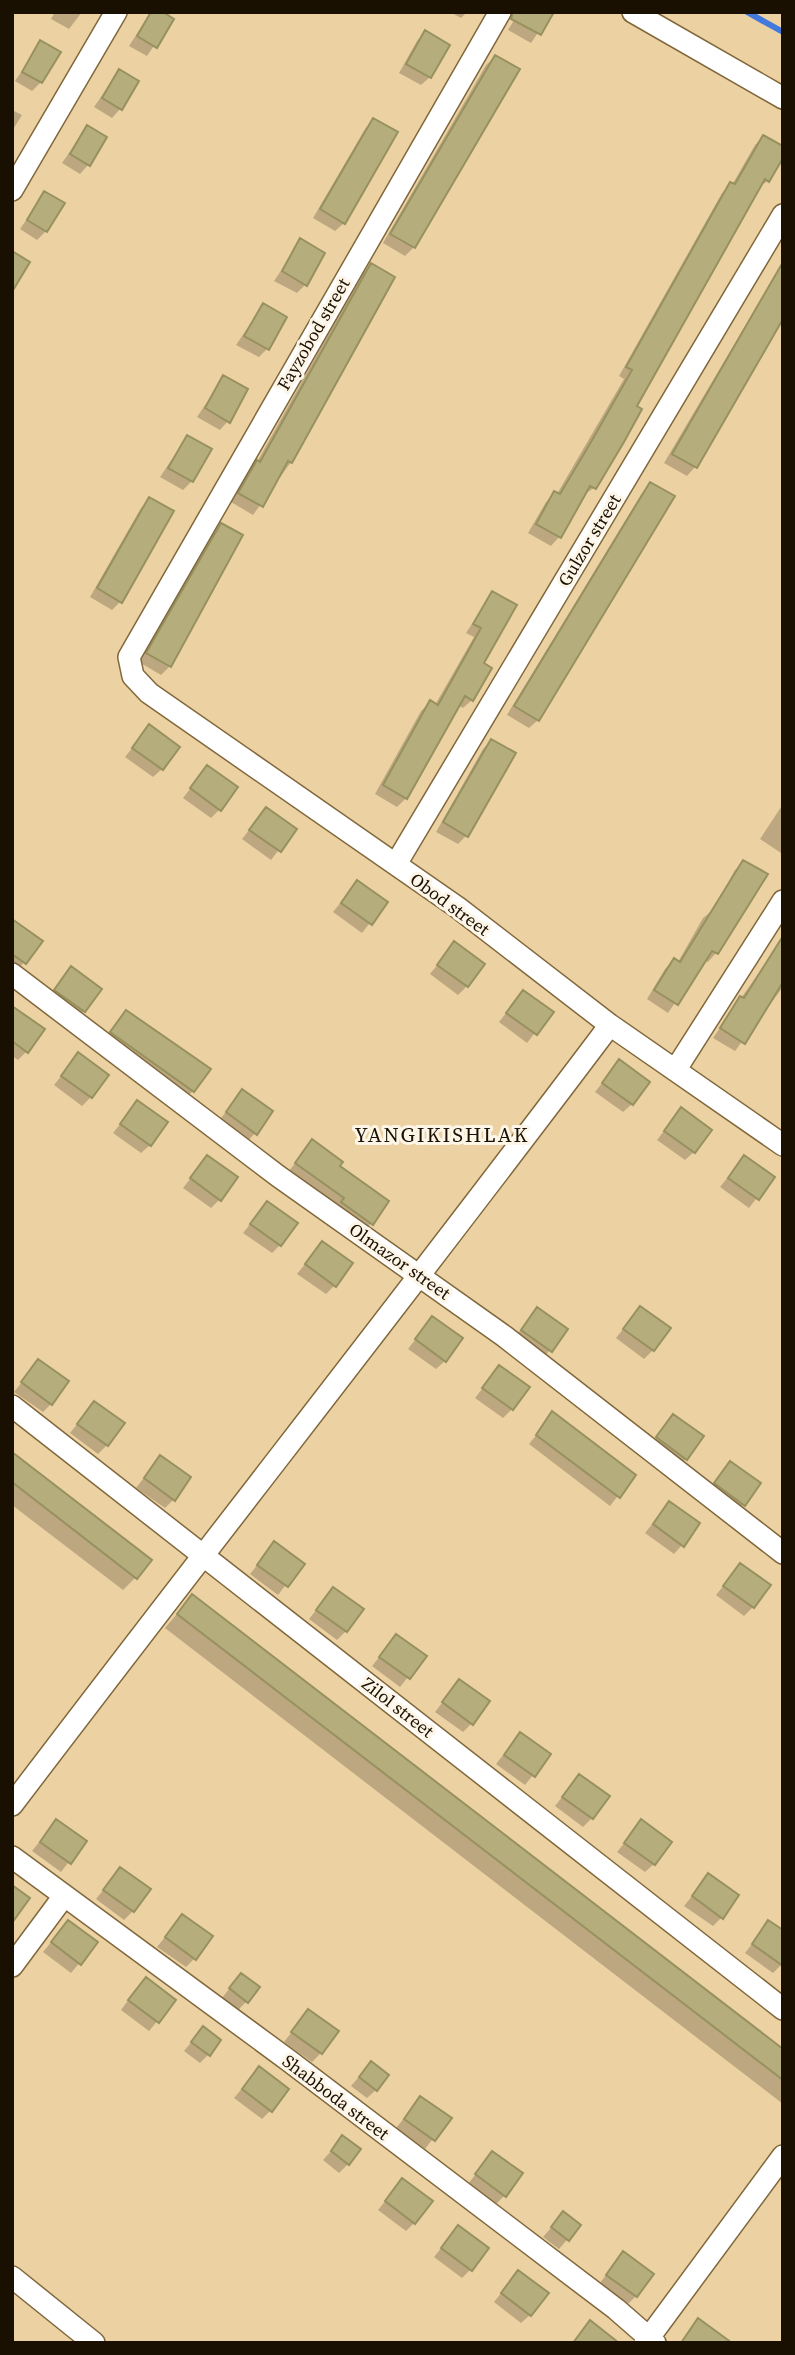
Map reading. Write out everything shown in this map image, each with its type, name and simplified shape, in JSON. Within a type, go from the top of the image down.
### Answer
[{"type":"street","points":[[12,190],[116,12]]},
{"type":"street","name":"Fayzobod street","points":[[129,657],[500,12]]},
{"type":"street","points":[[633,12],[783,99]]},
{"type":"street","name":"Gulzor street","points":[[396,864],[783,215]]},
{"type":"street","name":"Obod street","points":[[129,657],[133,676],[149,693],[457,907],[610,1025],[783,1145]]},
{"type":"street","points":[[676,1069],[783,901]]},
{"type":"street","name":"Olmazor street","points":[[12,974],[278,1176],[421,1276],[626,1429],[783,1553]]},
{"type":"street","points":[[12,1805],[203,1554],[421,1276],[610,1025]]},
{"type":"street","name":"Zilol street","points":[[12,1406],[781,2004]]},
{"type":"street","name":"Shabboda street","points":[[12,1857],[288,2060],[650,2341]]},
{"type":"street","points":[[12,1966],[64,1896]]},
{"type":"street","points":[[650,2341],[783,2157]]},
{"type":"street","points":[[12,2277],[94,2343]]},
{"type":"building","points":[[151,12],[163,12],[174,19],[157,48],[137,36]]},
{"type":"building","points":[[513,12],[554,12],[541,35],[511,19]]},
{"type":"building","points":[[425,30],[450,45],[431,78],[406,64]]},
{"type":"building","points":[[40,40],[61,52],[42,83],[22,72]]},
{"type":"building","points":[[495,55],[520,69],[415,248],[390,234]]},
{"type":"building","points":[[119,69],[139,81],[122,110],[102,98]]},
{"type":"building","points":[[373,118],[398,132],[345,224],[320,209]]},
{"type":"building","points":[[87,125],[107,137],[90,166],[70,154]]},
{"type":"building","points":[[763,135],[783,146],[783,158],[769,182],[765,179],[637,406],[642,409],[624,442],[596,489],[590,486],[561,538],[536,524],[554,491],[560,494],[591,442],[632,370],[626,367],[730,182],[735,184]]},
{"type":"building","points":[[44,191],[65,203],[47,232],[27,220]]},
{"type":"building","points":[[300,238],[325,253],[307,286],[282,271]]},
{"type":"building","points":[[12,251],[30,262],[12,292]]},
{"type":"building","points":[[783,262],[783,319],[697,468],[672,454]]},
{"type":"building","points":[[371,263],[395,277],[292,463],[288,461],[263,507],[238,493],[257,460],[260,462]]},
{"type":"building","points":[[263,303],[287,317],[269,350],[244,336]]},
{"type":"building","points":[[223,375],[248,389],[230,423],[205,408]]},
{"type":"building","points":[[187,435],[212,449],[193,482],[168,468]]},
{"type":"building","points":[[650,482],[675,496],[539,721],[514,706]]},
{"type":"building","points":[[149,497],[174,511],[122,603],[97,588]]},
{"type":"building","points":[[221,523],[243,535],[171,667],[146,653]]},
{"type":"building","points":[[492,591],[517,605],[484,663],[492,668],[473,701],[465,696],[407,799],[383,785],[430,700],[438,705],[481,628],[473,624]]},
{"type":"building","points":[[149,724],[180,747],[163,770],[132,748]]},
{"type":"building","points":[[491,739],[516,753],[468,837],[443,822]]},
{"type":"building","points":[[207,765],[238,787],[221,811],[190,788]]},
{"type":"building","points":[[266,807],[297,829],[281,852],[249,830]]},
{"type":"building","points":[[743,860],[768,874],[718,954],[712,951],[678,1005],[654,990],[674,958],[680,962]]},
{"type":"building","points":[[357,880],[388,902],[372,925],[341,903]]},
{"type":"building","points":[[12,919],[43,941],[26,964],[12,954]]},
{"type":"building","points":[[783,936],[783,982],[745,1044],[720,1028],[740,996],[744,998]]},
{"type":"building","points":[[454,941],[485,964],[468,987],[437,965]]},
{"type":"building","points":[[71,966],[102,989],[85,1012],[54,990]]},
{"type":"building","points":[[523,990],[554,1012],[537,1035],[506,1013]]},
{"type":"building","points":[[12,1006],[45,1029],[28,1053],[12,1041]]},
{"type":"building","points":[[126,1010],[211,1069],[194,1092],[110,1032]]},
{"type":"building","points":[[78,1052],[109,1075],[92,1098],[61,1076]]},
{"type":"building","points":[[619,1059],[650,1082],[633,1105],[602,1083]]},
{"type":"building","points":[[242,1089],[273,1111],[257,1135],[226,1112]]},
{"type":"building","points":[[137,1100],[168,1122],[151,1146],[120,1124]]},
{"type":"building","points":[[681,1107],[712,1130],[695,1153],[664,1131]]},
{"type":"building","points":[[312,1139],[343,1162],[340,1166],[389,1201],[373,1225],[341,1202],[344,1198],[295,1163]]},
{"type":"building","points":[[207,1155],[238,1177],[221,1201],[190,1178]]},
{"type":"building","points":[[744,1155],[775,1177],[759,1200],[728,1178]]},
{"type":"building","points":[[267,1201],[298,1223],[281,1246],[250,1224]]},
{"type":"building","points":[[322,1241],[353,1263],[336,1287],[305,1264]]},
{"type":"building","points":[[640,1306],[671,1328],[654,1351],[623,1329]]},
{"type":"building","points":[[537,1307],[568,1329],[552,1352],[521,1330]]},
{"type":"building","points":[[432,1316],[463,1338],[446,1362],[415,1339]]},
{"type":"building","points":[[38,1359],[69,1381],[52,1405],[21,1382]]},
{"type":"building","points":[[499,1365],[530,1387],[513,1410],[482,1388]]},
{"type":"building","points":[[94,1401],[125,1423],[108,1446],[77,1424]]},
{"type":"building","points":[[552,1411],[636,1475],[620,1498],[536,1435]]},
{"type":"building","points":[[673,1414],[704,1436],[687,1460],[656,1437]]},
{"type":"building","points":[[12,1452],[152,1560],[137,1579],[12,1482]]},
{"type":"building","points":[[160,1455],[191,1477],[175,1501],[144,1478]]},
{"type":"building","points":[[730,1461],[761,1483],[745,1506],[714,1483]]},
{"type":"building","points":[[669,1501],[700,1523],[684,1547],[653,1524]]},
{"type":"building","points":[[274,1541],[305,1564],[288,1587],[257,1565]]},
{"type":"building","points":[[740,1563],[771,1585],[754,1608],[723,1586]]},
{"type":"building","points":[[333,1587],[364,1609],[347,1632],[316,1610]]},
{"type":"building","points":[[192,1594],[783,2049],[783,2080],[177,1614]]},
{"type":"building","points":[[396,1634],[427,1656],[410,1679],[379,1657]]},
{"type":"building","points":[[459,1679],[490,1701],[473,1725],[442,1702]]},
{"type":"building","points":[[520,1732],[551,1754],[535,1777],[504,1755]]},
{"type":"building","points":[[579,1774],[610,1796],[593,1819],[562,1797]]},
{"type":"building","points":[[56,1819],[87,1841],[71,1864],[40,1842]]},
{"type":"building","points":[[641,1819],[672,1842],[655,1865],[624,1843]]},
{"type":"building","points":[[120,1867],[151,1889],[134,1912],[103,1890]]},
{"type":"building","points":[[708,1873],[739,1895],[723,1919],[692,1896]]},
{"type":"building","points":[[12,1885],[30,1898],[12,1923]]},
{"type":"building","points":[[182,1914],[213,1936],[196,1960],[165,1937]]},
{"type":"building","points":[[68,1920],[98,1942],[81,1965],[51,1942]]},
{"type":"building","points":[[768,1920],[783,1930],[783,1966],[752,1944]]},
{"type":"building","points":[[241,1973],[260,1987],[248,2003],[229,1988]]},
{"type":"building","points":[[146,1977],[176,2000],[159,2023],[128,2000]]},
{"type":"building","points":[[308,2009],[339,2031],[322,2054],[291,2032]]},
{"type":"building","points":[[203,2026],[221,2040],[210,2056],[191,2042]]},
{"type":"building","points":[[371,2061],[389,2075],[377,2091],[359,2077]]},
{"type":"building","points":[[259,2066],[289,2089],[272,2112],[242,2089]]},
{"type":"building","points":[[420,2096],[452,2118],[435,2141],[404,2119]]},
{"type":"building","points":[[342,2135],[361,2149],[349,2165],[331,2151]]},
{"type":"building","points":[[492,2151],[523,2173],[506,2197],[475,2174]]},
{"type":"building","points":[[402,2178],[433,2201],[415,2224],[385,2201]]},
{"type":"building","points":[[563,2211],[581,2225],[569,2241],[551,2227]]},
{"type":"building","points":[[458,2225],[489,2248],[472,2271],[441,2248]]},
{"type":"building","points":[[623,2251],[654,2274],[637,2297],[606,2275]]},
{"type":"building","points":[[518,2270],[549,2293],[531,2316],[501,2293]]},
{"type":"building","points":[[698,2318],[732,2343],[681,2343]]},
{"type":"building","points":[[590,2320],[619,2343],[573,2343]]},
{"type":"waterway","points":[[747,12],[783,32]]},
{"type":"district","name":"YANGIKISHLAK","points":[[442,1134]]}]
